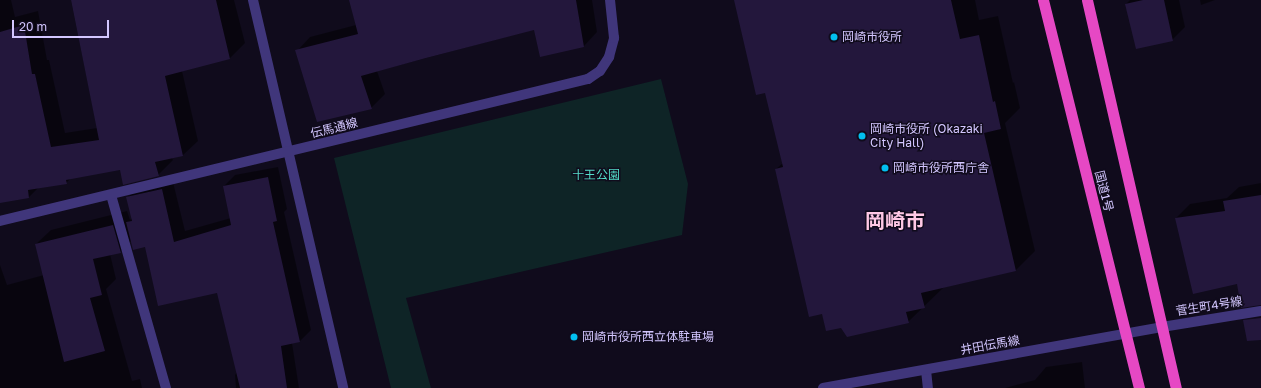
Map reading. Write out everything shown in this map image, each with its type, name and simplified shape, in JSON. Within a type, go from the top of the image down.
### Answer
[{"type":"highway","name":"国道1号","points":[[1043,0],[1127,334],[1139,388]]},
{"type":"highway","points":[[1088,0],[1176,388]]},
{"type":"street","points":[[253,0],[343,388]]},
{"type":"street","name":"伝馬通線","points":[[0,221],[588,80],[600,71],[609,57],[614,38],[610,0]]},
{"type":"street","points":[[111,195],[166,388]]},
{"type":"street","name":"菅生町4号線","points":[[1162,327],[1261,311]]},
{"type":"street","name":"井田伝馬線","points":[[822,388],[1162,327]]},
{"type":"street","points":[[926,370],[928,388]]},
{"type":"green space","name":"十王公園","points":[[661,79],[688,184],[682,235],[406,298],[431,388],[391,388],[334,158]]},
{"type":"building","points":[[71,0],[216,0],[230,59],[165,76],[183,156],[155,162],[159,176],[123,185],[120,170],[66,180],[67,184],[28,190],[29,198],[0,203],[0,32],[24,25],[32,74],[35,74],[51,147],[99,140]]},
{"type":"building","points":[[349,0],[576,0],[584,47],[540,57],[534,30],[361,76],[372,109],[317,122],[295,50],[358,34]]},
{"type":"building","name":"岡崎市役所西庁舎","points":[[734,0],[951,0],[960,39],[979,35],[993,102],[995,101],[1001,129],[984,133],[1016,271],[921,293],[925,308],[906,312],[909,323],[847,337],[841,328],[826,331],[822,314],[809,317],[775,169],[783,167],[765,93],[756,95]]},
{"type":"building","points":[[1143,0],[1164,0],[1173,41],[1136,49],[1125,4]]},
{"type":"building","points":[[268,177],[277,221],[273,222],[300,342],[281,346],[287,388],[240,388],[217,293],[158,306],[145,247],[133,250],[126,222],[132,221],[126,197],[162,189],[174,242],[231,225],[223,186]]},
{"type":"building","points":[[1261,195],[1261,305],[1241,308],[1237,284],[1193,294],[1175,218],[1225,211],[1223,201]]},
{"type":"building","points":[[113,225],[121,253],[93,259],[102,295],[90,298],[105,351],[64,362],[35,244]]},
{"type":"building","points":[[1261,318],[1261,340],[1247,341],[1243,320]]},
{"type":"place","name":"岡崎市役所","points":[[834,37]]},
{"type":"place","name":"岡崎市役所 (Okazaki City Hall)","points":[[862,136]]},
{"type":"place","name":"岡崎市役所西庁舎","points":[[885,168]]},
{"type":"place","name":"岡崎市役所西立体駐車場","points":[[574,337]]},
{"type":"district","name":"岡崎市","points":[[895,220]]}]
